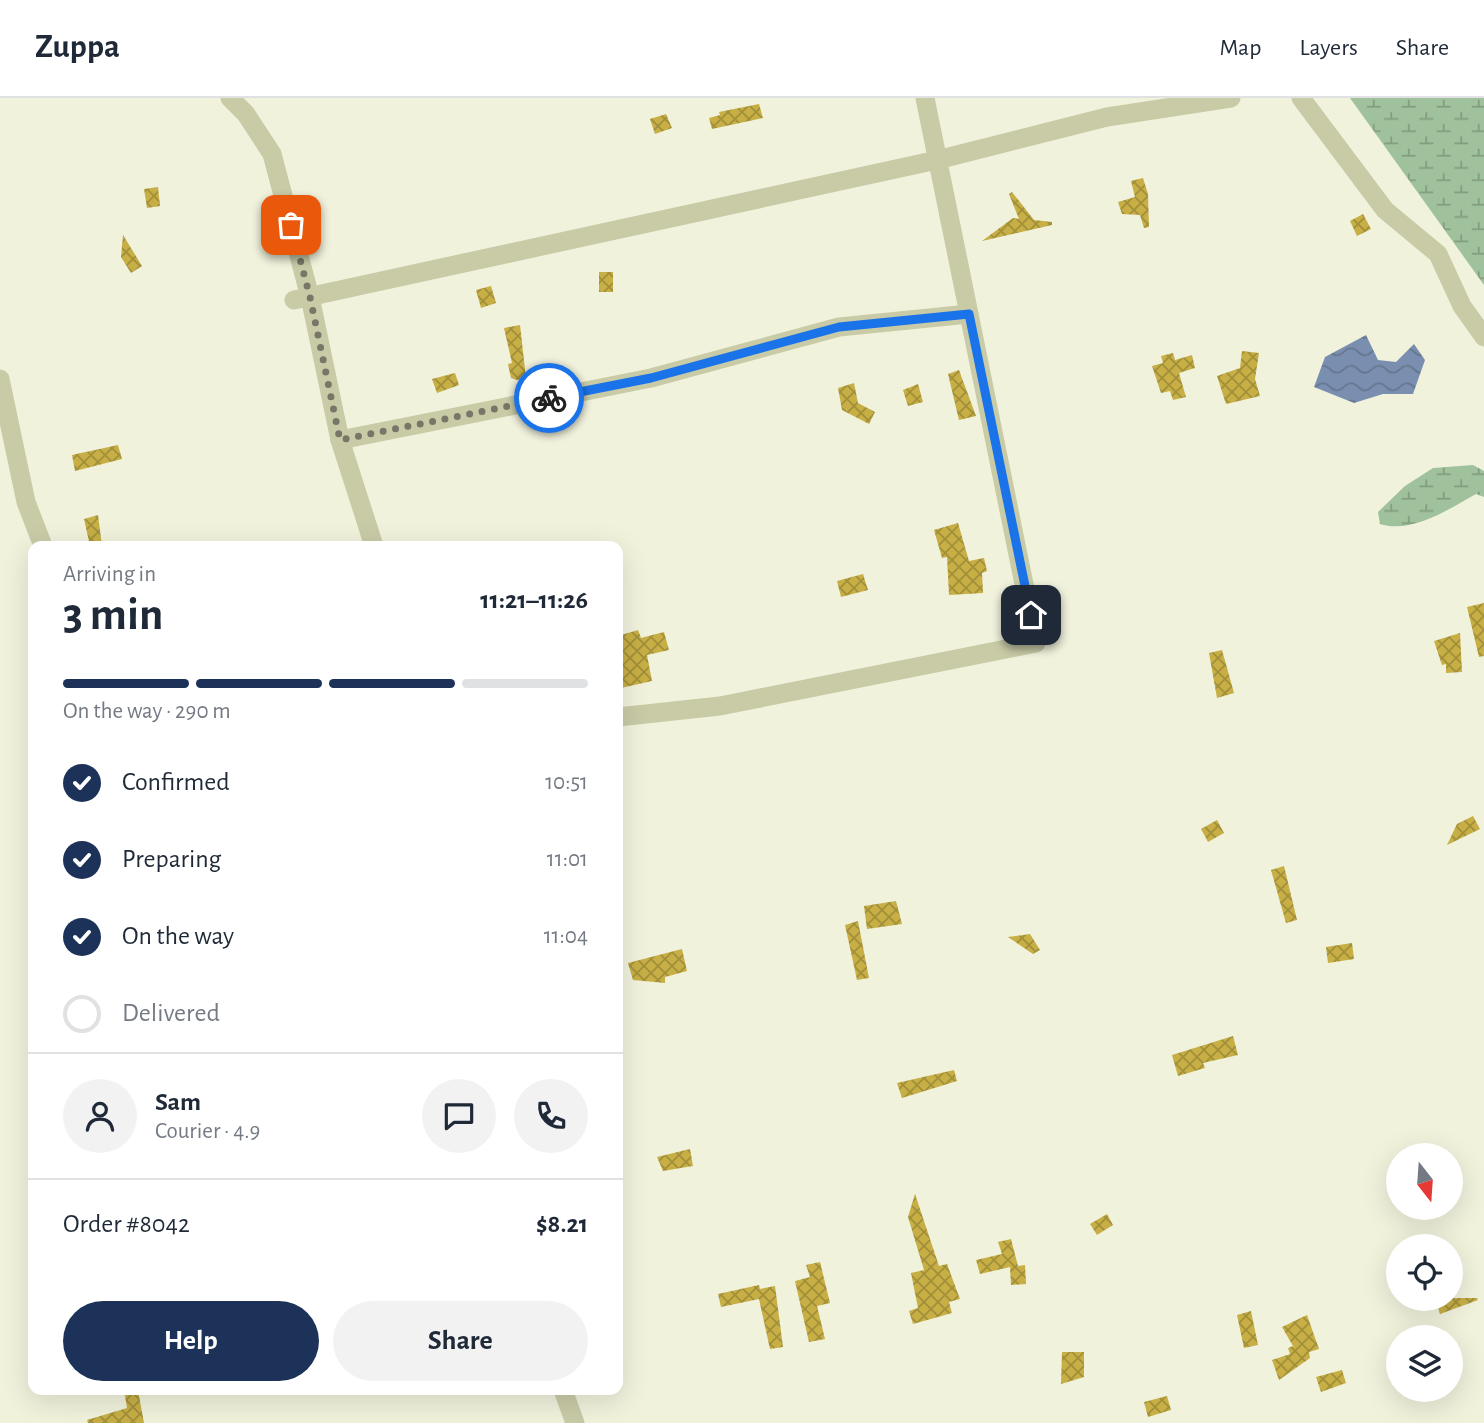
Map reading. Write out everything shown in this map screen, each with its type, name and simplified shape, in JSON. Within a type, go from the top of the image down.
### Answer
[{"type":"street","points":[[230,98],[246,114],[272,154],[302,298],[340,440],[372,541]]},
{"type":"street","points":[[623,716],[720,706],[1036,643],[925,98]]},
{"type":"street","points":[[302,298],[937,160],[1107,117],[1231,98]]},
{"type":"street","points":[[1301,98],[1385,210],[1438,254],[1462,306],[1484,337]]},
{"type":"street","points":[[340,440],[651,378],[839,327],[969,314]]},
{"type":"street","points":[[0,379],[26,502],[41,541]]},
{"type":"street","points":[[565,1395],[575,1423]]},
{"type":"green space","points":[[1350,98],[1484,98],[1484,285]]},
{"type":"green space","points":[[1473,465],[1484,471],[1484,497],[1476,494],[1417,523],[1405,526],[1380,524],[1378,512],[1405,486],[1433,468]]},
{"type":"water","points":[[1366,335],[1378,360],[1396,362],[1414,344],[1425,360],[1413,394],[1383,394],[1354,403],[1314,387],[1325,357]]},
{"type":"building","points":[[759,104],[763,118],[712,129],[709,118],[720,115],[719,112]]},
{"type":"building","points":[[666,114],[672,128],[655,134],[650,119]]},
{"type":"building","points":[[1143,178],[1148,194],[1149,227],[1144,228],[1140,215],[1122,214],[1118,202],[1135,197],[1131,181]]},
{"type":"building","points":[[158,187],[160,206],[147,208],[144,189]]},
{"type":"building","points":[[1012,192],[1034,220],[1052,222],[1052,225],[982,241],[1013,218],[1019,219],[1009,194]]},
{"type":"building","points":[[1363,214],[1371,229],[1357,236],[1350,221]]},
{"type":"building","points":[[123,235],[142,266],[131,273],[121,257]]},
{"type":"building","points":[[599,272],[613,272],[613,292],[599,292]]},
{"type":"building","points":[[491,286],[496,303],[481,308],[476,290]]},
{"type":"building","points":[[520,325],[526,378],[517,380],[511,378],[508,364],[512,363],[504,328]]},
{"type":"building","points":[[1242,351],[1259,353],[1255,379],[1260,396],[1226,404],[1217,376],[1240,368]]},
{"type":"building","points":[[1173,353],[1175,360],[1192,355],[1195,368],[1179,373],[1186,397],[1173,400],[1170,391],[1161,393],[1152,366],[1163,363],[1161,356]]},
{"type":"building","points":[[959,370],[976,416],[959,420],[948,374]]},
{"type":"building","points":[[455,373],[459,385],[437,393],[432,379]]},
{"type":"building","points":[[854,383],[858,403],[875,412],[869,424],[842,410],[838,388]]},
{"type":"building","points":[[918,384],[923,402],[908,406],[903,390]]},
{"type":"building","points":[[118,445],[122,459],[75,471],[72,455]]},
{"type":"building","points":[[98,515],[101,541],[89,541],[84,519]]},
{"type":"building","points":[[958,523],[969,561],[984,558],[987,571],[982,573],[983,593],[949,595],[947,557],[942,558],[934,530]]},
{"type":"building","points":[[863,574],[868,590],[841,597],[837,581]]},
{"type":"building","points":[[1484,603],[1484,656],[1479,657],[1467,607]]},
{"type":"building","points":[[638,630],[641,638],[664,632],[669,650],[647,655],[652,681],[623,688],[623,634]]},
{"type":"building","points":[[1460,633],[1462,672],[1446,673],[1446,664],[1442,665],[1434,641]]},
{"type":"building","points":[[1222,650],[1234,693],[1217,698],[1209,653]]},
{"type":"building","points":[[1473,816],[1480,829],[1447,845],[1457,824]]},
{"type":"building","points":[[1217,820],[1224,833],[1208,842],[1201,829]]},
{"type":"building","points":[[1284,866],[1297,920],[1286,923],[1271,870]]},
{"type":"building","points":[[896,901],[902,924],[867,929],[864,906]]},
{"type":"building","points":[[858,921],[869,978],[857,980],[845,925]]},
{"type":"building","points":[[1030,934],[1040,950],[1033,954],[1008,937]]},
{"type":"building","points":[[1352,943],[1354,959],[1328,963],[1326,947]]},
{"type":"building","points":[[682,949],[687,971],[665,977],[665,983],[633,980],[628,963]]},
{"type":"building","points":[[1233,1036],[1238,1055],[1203,1063],[1205,1068],[1178,1076],[1172,1055]]},
{"type":"building","points":[[954,1070],[957,1081],[902,1098],[897,1083]]},
{"type":"building","points":[[690,1149],[693,1166],[663,1171],[657,1157]]},
{"type":"building","points":[[915,1194],[939,1266],[947,1264],[960,1299],[949,1302],[952,1313],[913,1324],[909,1311],[918,1308],[911,1273],[924,1270],[908,1217]]},
{"type":"building","points":[[1107,1214],[1113,1225],[1097,1235],[1090,1224]]},
{"type":"building","points":[[1011,1239],[1018,1266],[1025,1265],[1026,1284],[1011,1285],[1010,1267],[980,1274],[976,1260],[1002,1254],[998,1242]]},
{"type":"building","points":[[820,1262],[830,1303],[817,1306],[825,1339],[809,1342],[795,1281],[810,1277],[806,1265]]},
{"type":"building","points":[[759,1285],[760,1289],[775,1286],[783,1347],[770,1349],[759,1299],[721,1307],[718,1294]]},
{"type":"building","points":[[1463,1298],[1478,1300],[1463,1306]]},
{"type":"building","points":[[1251,1311],[1258,1345],[1244,1348],[1237,1315]]},
{"type":"building","points":[[1307,1315],[1319,1349],[1309,1352],[1310,1358],[1279,1380],[1272,1360],[1290,1354],[1288,1348],[1293,1346],[1282,1327]]},
{"type":"building","points":[[1062,1352],[1084,1352],[1084,1377],[1061,1384]]},
{"type":"building","points":[[1342,1370],[1346,1383],[1321,1392],[1316,1377]]},
{"type":"building","points":[[125,1395],[139,1395],[144,1423],[88,1423],[87,1420],[127,1408]]},
{"type":"building","points":[[1167,1396],[1171,1410],[1148,1417],[1144,1402]]},
{"type":"way so far","points":[[291,225],[310,297],[340,440],[549,398]]},
{"type":"route","points":[[549,398],[651,378],[839,327],[969,314],[1031,615]]}]
